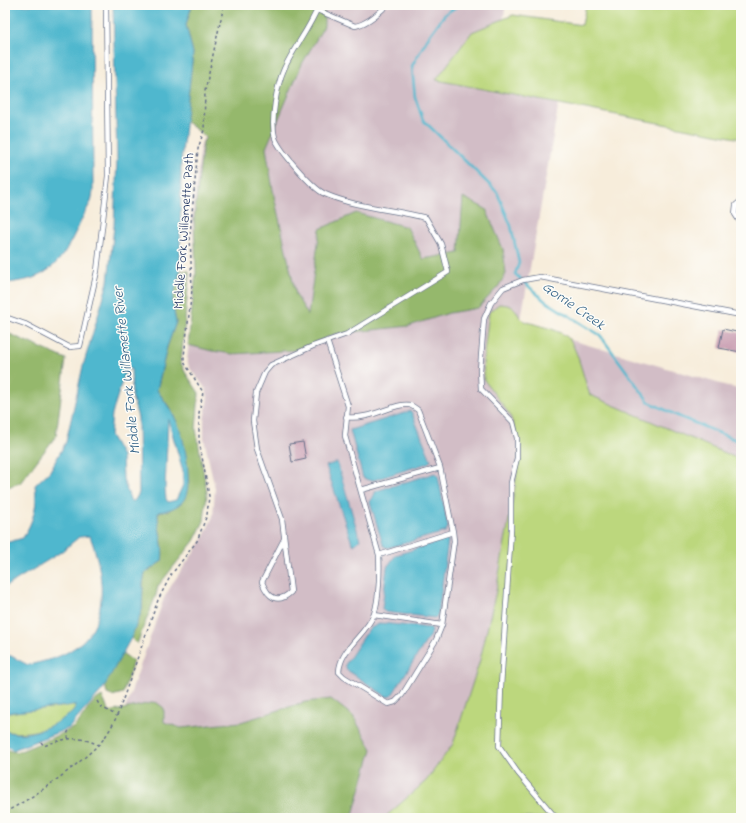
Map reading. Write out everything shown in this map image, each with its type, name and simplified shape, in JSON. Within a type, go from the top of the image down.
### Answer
[{"type":"lane","points":[[5,317],[25,324],[69,347],[80,346],[97,271],[108,176],[106,5]]},
{"type":"lane","points":[[284,540],[262,582],[267,594],[274,598],[286,597],[291,592],[282,519],[257,449],[253,421],[256,393],[265,372],[271,365],[347,334],[448,272],[441,244],[426,218],[404,212],[350,204],[323,194],[299,172],[275,138],[274,111],[284,70],[319,5]]},
{"type":"lane","points":[[317,10],[355,26],[367,21],[387,5]]},
{"type":"lane","points":[[741,201],[736,205],[735,214],[741,223]]},
{"type":"lane","points":[[556,818],[518,773],[499,746],[500,686],[510,529],[511,483],[517,458],[517,438],[513,422],[482,390],[480,370],[484,319],[491,303],[503,288],[522,280],[540,277],[741,315]]},
{"type":"lane","points":[[328,341],[348,406],[346,417],[345,436],[380,555],[380,570],[374,615],[339,662],[339,672],[344,677],[388,704],[395,702],[402,694],[436,640],[442,625],[454,541],[453,532],[440,468],[418,410],[411,405],[401,406],[371,416],[355,418],[346,417]]},
{"type":"lane","points":[[361,490],[440,468]]},
{"type":"lane","points":[[380,555],[453,532]]},
{"type":"lane","points":[[374,615],[442,625]]},
{"type":"path","name":"Middle Fork Willamette Path","points":[[5,812],[80,762],[98,746],[117,716],[158,600],[171,575],[197,541],[207,515],[209,496],[199,432],[199,413],[203,392],[184,362],[184,356],[192,290],[190,234],[198,148],[204,130],[205,92],[224,5]]},
{"type":"path","points":[[98,701],[100,706],[117,716]]},
{"type":"path","points":[[70,730],[68,736],[71,740]]},
{"type":"path","points":[[41,742],[44,746],[59,740],[86,738],[98,746]]},
{"type":"shaded area","points":[[226,5],[506,5],[501,30],[570,39],[520,325],[741,390],[741,818],[34,818],[124,712],[164,598],[203,539],[213,516],[215,488],[204,439],[204,420],[208,397],[206,389],[189,367],[187,360],[196,269],[192,218],[201,144],[204,137]]},
{"type":"green space","points":[[192,5],[324,5],[324,26],[302,64],[266,148],[274,196],[296,295],[308,315],[320,229],[356,213],[407,227],[423,259],[459,253],[463,197],[486,209],[503,249],[506,274],[498,287],[478,308],[449,313],[409,326],[335,334],[298,350],[233,354],[188,345],[196,272],[194,219],[203,142],[206,137],[185,121],[193,53],[186,25]]},
{"type":"green space","points":[[586,5],[741,5],[741,139],[436,80],[472,32],[513,15],[582,25]]},
{"type":"green space","points":[[180,271],[189,271],[181,363],[185,372],[199,393],[196,429],[207,493],[204,521],[194,541],[158,586],[137,644],[131,638],[142,610],[145,573],[162,561],[163,555],[158,512],[169,511],[189,482],[172,411],[157,390],[167,347],[176,322],[172,302]]},
{"type":"green space","points":[[499,304],[511,306],[521,319],[562,333],[570,340],[577,354],[590,395],[741,460],[741,818],[384,818],[426,781],[453,744],[480,660],[496,591],[515,487],[520,445],[510,415],[484,380],[483,361],[489,312]]},
{"type":"green space","points":[[5,332],[66,359],[56,436],[20,483],[5,488]]},
{"type":"green space","points":[[122,653],[133,661],[123,693],[112,696],[107,694],[105,684]]},
{"type":"green space","points":[[102,696],[109,712],[156,702],[164,708],[164,722],[181,728],[241,722],[305,702],[331,699],[353,716],[372,749],[352,818],[5,818],[5,749],[17,752],[71,729],[78,723],[93,702]]},
{"type":"green space","points":[[76,705],[73,712],[66,719],[57,724],[34,731],[5,731],[5,713]]},
{"type":"water","points":[[5,5],[92,5],[93,192],[91,202],[73,238],[59,260],[39,275],[26,280],[5,283]]},
{"type":"water","name":"Middle Fork Willamette River","points":[[113,5],[192,5],[186,25],[193,53],[181,162],[180,271],[172,302],[176,322],[167,347],[157,390],[175,417],[181,434],[186,454],[188,476],[186,495],[178,506],[158,512],[163,555],[162,561],[145,573],[142,610],[131,638],[103,689],[69,728],[13,750],[5,745],[5,731],[13,733],[28,733],[43,729],[70,714],[76,705],[5,713],[5,655],[11,656],[28,665],[61,655],[71,650],[84,640],[93,627],[99,613],[101,582],[99,566],[90,536],[79,537],[61,552],[5,587],[5,543],[23,538],[30,525],[34,512],[36,499],[35,485],[50,471],[66,442],[83,366],[108,282],[114,226],[117,160]],"holes":[[[131,368],[132,396],[138,418],[139,493],[135,500],[131,502],[123,479],[122,456],[110,435],[112,414],[119,391],[125,372]],[[168,419],[183,471],[183,485],[176,500],[168,502],[166,499],[165,489]]]},
{"type":"water","points":[[411,411],[431,460],[428,463],[371,481],[363,478],[350,430]]},
{"type":"water","points":[[337,462],[360,540],[354,545],[352,543],[326,466]]},
{"type":"water","points":[[435,473],[438,476],[448,527],[445,532],[387,548],[383,545],[370,502],[376,491]]},
{"type":"water","points":[[447,539],[448,541],[438,615],[435,618],[385,612],[382,609],[387,567],[396,555]]},
{"type":"water","points":[[381,623],[431,628],[432,632],[392,695],[387,697],[347,670],[345,665],[369,629]]},
{"type":"building","points":[[723,329],[741,333],[741,352],[719,348]]},
{"type":"building","points":[[303,442],[306,459],[292,462],[289,444]]},
{"type":"waterway","name":"Gorrie Creek","points":[[459,5],[445,14],[429,36],[412,66],[415,97],[423,120],[497,192],[511,226],[519,263],[515,274],[545,301],[600,335],[649,402],[680,417],[741,442]]}]
